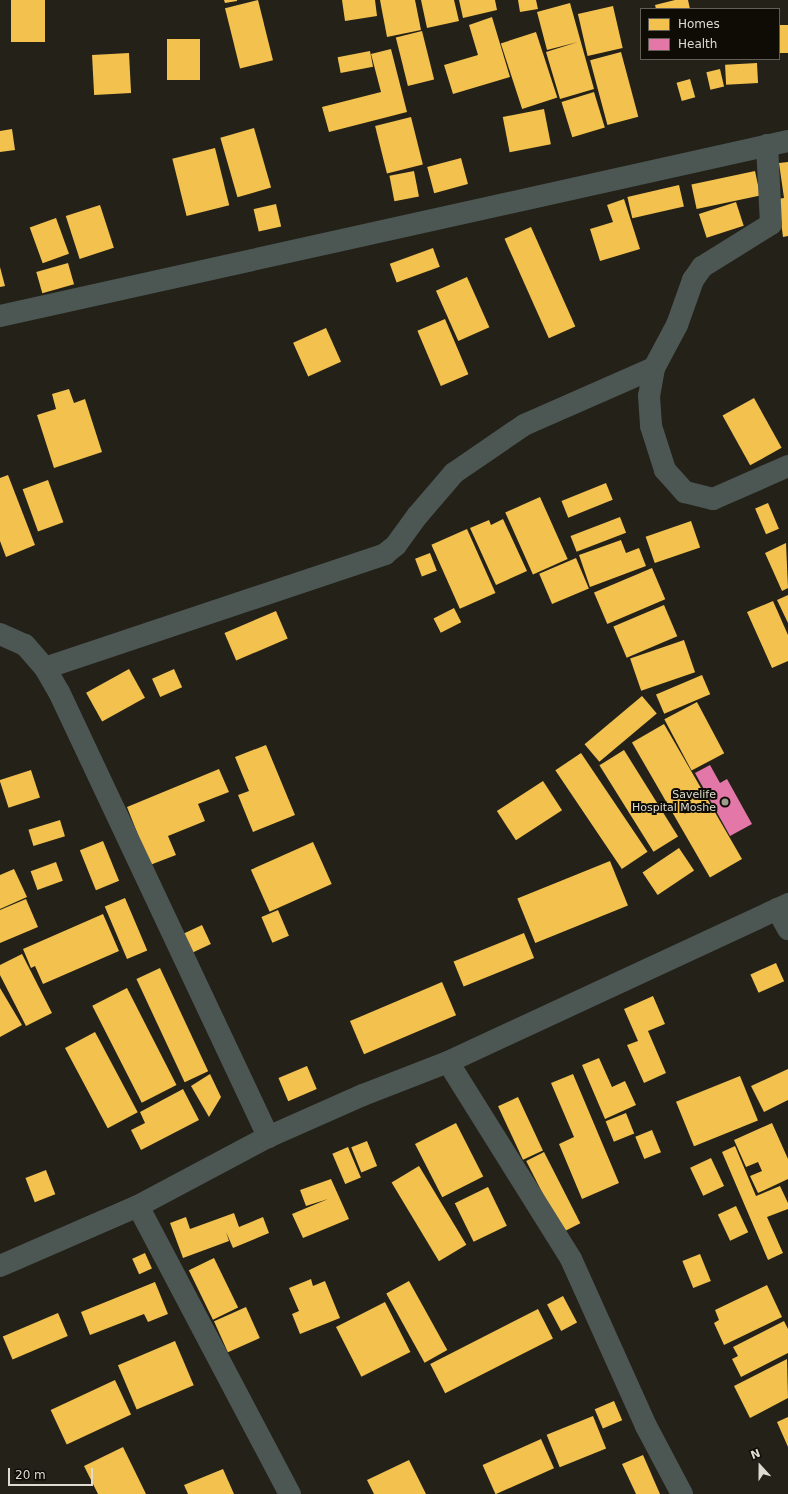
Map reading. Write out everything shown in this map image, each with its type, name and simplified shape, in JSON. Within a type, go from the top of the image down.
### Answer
[{"type":"street","points":[[0,316],[788,141]]},
{"type":"street","points":[[767,145],[771,224],[702,267],[693,280],[677,325],[654,368],[649,396],[651,426],[665,470],[685,492],[713,499],[788,466]]},
{"type":"street","points":[[45,668],[385,554],[396,545],[418,515],[454,473],[517,429],[654,368]]},
{"type":"street","points":[[0,634],[26,645],[45,668],[59,692],[268,1137]]},
{"type":"street","points":[[0,1266],[138,1206],[268,1137],[363,1095],[448,1062],[782,906],[788,929]]},
{"type":"street","points":[[448,1062],[571,1259],[646,1426],[682,1494]]},
{"type":"street","points":[[138,1206],[290,1494]]},
{"type":"building: Homes","points":[[11,0],[45,0],[45,42],[11,42]]},
{"type":"building: Homes","points":[[224,0],[237,0],[237,1],[225,3]]},
{"type":"building: Homes","points":[[258,0],[273,60],[240,68],[225,8]]},
{"type":"building: Homes","points":[[342,0],[375,0],[377,16],[345,21]]},
{"type":"building: Homes","points":[[380,0],[415,0],[421,30],[387,37]]},
{"type":"building: Homes","points":[[421,0],[454,0],[459,21],[427,28]]},
{"type":"building: Homes","points":[[459,0],[495,0],[497,10],[463,18]]},
{"type":"building: Homes","points":[[518,0],[536,0],[538,9],[520,12]]},
{"type":"building: Homes","points":[[675,0],[688,0],[690,8],[656,8],[655,5]]},
{"type":"building: Homes","points":[[570,3],[594,89],[560,99],[546,52],[578,42],[547,50],[537,12]]},
{"type":"building: Homes","points":[[613,6],[623,48],[588,56],[578,14]]},
{"type":"building: Homes","points":[[492,17],[510,77],[453,94],[444,65],[478,55],[469,25]]},
{"type":"building: Homes","points":[[780,25],[788,25],[788,53],[780,53]]},
{"type":"building: Homes","points":[[422,31],[434,80],[408,86],[396,38]]},
{"type":"building: Homes","points":[[536,32],[557,98],[522,109],[501,43]]},
{"type":"building: Homes","points":[[167,39],[200,39],[200,80],[167,80]]},
{"type":"building: Homes","points":[[391,49],[407,112],[329,132],[322,107],[381,92],[371,54]]},
{"type":"building: Homes","points":[[370,51],[373,67],[341,73],[338,57]]},
{"type":"building: Homes","points":[[621,52],[638,117],[607,125],[590,60]]},
{"type":"building: Homes","points":[[129,53],[131,93],[94,95],[92,55]]},
{"type":"building: Homes","points":[[757,63],[758,83],[726,85],[725,65]]},
{"type":"building: Homes","points":[[720,69],[724,87],[710,90],[706,72]]},
{"type":"building: Homes","points":[[690,79],[695,97],[682,101],[677,83]]},
{"type":"building: Homes","points":[[594,92],[605,127],[572,137],[561,102]]},
{"type":"building: Homes","points":[[544,109],[551,144],[510,152],[503,117]]},
{"type":"building: Homes","points":[[411,117],[423,165],[387,173],[375,126]]},
{"type":"building: Homes","points":[[254,128],[271,188],[237,197],[220,138]]},
{"type":"building: Homes","points":[[12,129],[15,150],[0,152],[0,131]]},
{"type":"building: Homes","points":[[215,148],[229,205],[187,216],[172,159]]},
{"type":"building: Homes","points":[[461,158],[468,184],[434,193],[427,167]]},
{"type":"building: Homes","points":[[788,162],[788,236],[783,237],[778,199],[784,198],[779,163]]},
{"type":"building: Homes","points":[[414,171],[419,197],[394,201],[389,176]]},
{"type":"building: Homes","points":[[755,171],[760,195],[697,209],[691,185]]},
{"type":"building: Homes","points":[[679,185],[684,206],[632,218],[627,197]]},
{"type":"building: Homes","points":[[624,199],[640,249],[600,261],[590,229],[613,222],[607,205]]},
{"type":"building: Homes","points":[[736,202],[744,226],[707,238],[699,214]]},
{"type":"building: Homes","points":[[276,204],[281,226],[259,232],[254,209]]},
{"type":"building: Homes","points":[[100,205],[114,248],[80,259],[66,216]]},
{"type":"building: Homes","points":[[56,218],[69,254],[43,263],[30,228]]},
{"type":"building: Homes","points":[[531,227],[575,327],[549,338],[505,239]]},
{"type":"building: Homes","points":[[433,248],[440,267],[397,283],[390,264]]},
{"type":"building: Homes","points":[[68,263],[74,284],[42,293],[36,272]]},
{"type":"building: Homes","points":[[0,267],[5,286],[0,287]]},
{"type":"building: Homes","points":[[467,277],[489,327],[458,341],[436,291]]},
{"type":"building: Homes","points":[[445,319],[468,374],[441,386],[417,331]]},
{"type":"building: Homes","points":[[326,328],[341,362],[308,376],[293,343]]},
{"type":"building: Homes","points":[[69,389],[74,403],[85,399],[102,452],[54,468],[37,415],[56,409],[52,394]]},
{"type":"building: Homes","points":[[754,398],[782,448],[750,465],[723,415]]},
{"type":"building: Homes","points":[[8,475],[35,545],[6,557],[0,541],[0,478]]},
{"type":"building: Homes","points":[[48,480],[63,522],[38,532],[23,489]]},
{"type":"building: Homes","points":[[606,483],[613,500],[568,518],[561,501]]},
{"type":"building: Homes","points":[[540,497],[568,559],[533,575],[505,512]]},
{"type":"building: Homes","points":[[768,503],[779,529],[766,534],[755,508]]},
{"type":"building: Homes","points":[[620,517],[626,533],[577,552],[571,536]]},
{"type":"building: Homes","points":[[503,519],[527,571],[496,585],[470,528],[489,520],[491,525]]},
{"type":"building: Homes","points":[[691,521],[700,547],[655,563],[646,537]]},
{"type":"building: Homes","points":[[467,529],[495,593],[460,609],[431,545]]},
{"type":"building: Homes","points":[[621,540],[626,553],[639,548],[646,566],[590,587],[579,555]]},
{"type":"building: Homes","points":[[786,543],[788,588],[782,591],[765,553]]},
{"type":"building: Homes","points":[[430,553],[437,571],[422,576],[415,559]]},
{"type":"building: Homes","points":[[576,558],[589,588],[552,604],[539,574]]},
{"type":"building: Homes","points":[[652,568],[665,599],[607,624],[594,593]]},
{"type":"building: Homes","points":[[788,595],[788,623],[777,600]]},
{"type":"building: Homes","points":[[773,601],[788,635],[788,661],[772,668],[747,612]]},
{"type":"building: Homes","points":[[664,605],[677,636],[627,658],[613,626]]},
{"type":"building: Homes","points":[[454,608],[461,622],[441,633],[434,618]]},
{"type":"building: Homes","points":[[276,611],[288,639],[236,660],[224,633]]},
{"type":"building: Homes","points":[[684,640],[695,672],[641,691],[630,659]]},
{"type":"building: Homes","points":[[129,669],[145,698],[102,722],[86,693]]},
{"type":"building: Homes","points":[[174,669],[182,687],[160,697],[152,679]]},
{"type":"building: Homes","points":[[702,675],[710,694],[664,714],[656,695]]},
{"type":"building: Homes","points":[[642,696],[657,714],[599,762],[585,744]]},
{"type":"building: Homes","points":[[697,702],[724,753],[692,771],[664,719]]},
{"type":"building: Homes","points":[[664,724],[742,859],[710,878],[632,742]]},
{"type":"building: Homes","points":[[266,745],[295,815],[253,832],[238,795],[249,791],[235,757]]},
{"type":"building: Homes","points":[[624,750],[678,837],[653,852],[599,765]]},
{"type":"building: Homes","points":[[581,753],[648,852],[622,869],[555,770]]},
{"type":"building: Homes","points":[[219,769],[229,792],[198,804],[205,821],[168,836],[176,855],[150,865],[127,807]]},
{"type":"building: Homes","points":[[31,770],[40,798],[9,808],[0,780]]},
{"type":"building: Homes","points":[[543,781],[562,810],[516,840],[497,811]]},
{"type":"building: Homes","points":[[60,820],[65,836],[33,846],[28,830]]},
{"type":"building: Homes","points":[[103,841],[119,881],[96,890],[80,850]]},
{"type":"building: Homes","points":[[313,842],[332,884],[270,912],[251,870]]},
{"type":"building: Homes","points":[[679,848],[694,870],[658,895],[643,873]]},
{"type":"building: Homes","points":[[610,861],[628,906],[535,943],[517,898]]},
{"type":"building: Homes","points":[[56,862],[63,881],[37,890],[31,871]]},
{"type":"building: Homes","points":[[14,869],[27,897],[0,909],[0,875]]},
{"type":"building: Homes","points":[[125,898],[147,950],[127,959],[105,907]]},
{"type":"building: Homes","points":[[26,899],[38,927],[0,943],[0,910]]},
{"type":"building: Homes","points":[[278,910],[289,936],[272,943],[261,917]]},
{"type":"building: Homes","points":[[103,914],[119,951],[43,984],[35,966],[31,968],[23,949]]},
{"type":"building: Homes","points":[[202,925],[211,944],[193,952],[184,933]]},
{"type":"building: Homes","points":[[524,933],[534,958],[464,987],[454,961]]},
{"type":"building: Homes","points":[[22,954],[52,1013],[26,1026],[0,975],[0,965]]},
{"type":"building: Homes","points":[[776,963],[784,981],[759,993],[750,974]]},
{"type":"building: Homes","points":[[160,968],[208,1071],[185,1082],[136,979]]},
{"type":"building: Homes","points":[[442,982],[456,1015],[364,1054],[350,1021]]},
{"type":"building: Homes","points":[[0,988],[22,1025],[0,1037]]},
{"type":"building: Homes","points":[[127,988],[176,1085],[142,1103],[92,1006]]},
{"type":"building: Homes","points":[[653,996],[665,1024],[648,1031],[666,1073],[644,1083],[627,1045],[638,1041],[624,1009]]},
{"type":"building: Homes","points":[[95,1032],[138,1112],[108,1128],[65,1048]]},
{"type":"building: Homes","points":[[599,1058],[612,1087],[625,1081],[636,1105],[605,1119],[582,1065]]},
{"type":"building: Homes","points":[[307,1066],[317,1089],[288,1101],[278,1078]]},
{"type":"building: Homes","points":[[788,1069],[788,1100],[764,1112],[751,1086]]},
{"type":"building: Homes","points":[[210,1074],[221,1097],[209,1117],[191,1086]]},
{"type":"building: Homes","points":[[573,1074],[619,1183],[582,1199],[559,1144],[574,1137],[551,1083]]},
{"type":"building: Homes","points":[[740,1076],[758,1121],[694,1146],[676,1102]]},
{"type":"building: Homes","points":[[183,1089],[199,1120],[141,1150],[131,1130],[145,1123],[140,1112]]},
{"type":"building: Homes","points":[[518,1097],[543,1150],[523,1160],[498,1106]]},
{"type":"building: Homes","points":[[626,1113],[634,1133],[614,1142],[606,1121]]},
{"type":"building: Homes","points":[[456,1123],[483,1176],[442,1197],[415,1144]]},
{"type":"building: Homes","points":[[772,1123],[788,1159],[788,1179],[758,1193],[750,1176],[762,1171],[758,1162],[746,1167],[734,1140]]},
{"type":"building: Homes","points":[[652,1130],[661,1152],[644,1159],[635,1137]]},
{"type":"building: Homes","points":[[367,1141],[377,1166],[361,1172],[351,1147]]},
{"type":"building: Homes","points":[[735,1146],[756,1196],[780,1186],[788,1203],[788,1209],[767,1217],[783,1253],[768,1260],[722,1152]]},
{"type":"building: Homes","points":[[348,1147],[361,1177],[345,1184],[332,1154]]},
{"type":"building: Homes","points":[[544,1152],[580,1223],[562,1232],[526,1161]]},
{"type":"building: Homes","points":[[711,1158],[724,1186],[703,1196],[690,1168]]},
{"type":"building: Homes","points":[[419,1166],[466,1245],[439,1261],[392,1182]]},
{"type":"building: Homes","points":[[46,1170],[55,1194],[35,1202],[25,1178]]},
{"type":"building: Homes","points":[[331,1179],[349,1219],[303,1238],[292,1214],[328,1199],[306,1206],[300,1190]]},
{"type":"building: Homes","points":[[488,1187],[507,1226],[474,1242],[455,1203]]},
{"type":"building: Homes","points":[[736,1206],[748,1232],[730,1241],[718,1214]]},
{"type":"building: Homes","points":[[234,1213],[239,1227],[263,1217],[269,1233],[233,1248],[226,1232],[229,1241],[183,1258],[170,1223],[186,1217],[190,1229]]},
{"type":"building: Homes","points":[[145,1253],[152,1269],[139,1274],[132,1259]]},
{"type":"building: Homes","points":[[700,1254],[711,1281],[693,1288],[682,1261]]},
{"type":"building: Homes","points":[[214,1258],[238,1307],[213,1320],[189,1270]]},
{"type":"building: Homes","points":[[311,1279],[313,1286],[325,1281],[340,1318],[300,1334],[292,1314],[299,1311],[289,1288]]},
{"type":"building: Homes","points":[[409,1281],[447,1350],[425,1363],[386,1294]]},
{"type":"building: Homes","points":[[155,1282],[168,1314],[148,1322],[144,1314],[90,1335],[81,1312]]},
{"type":"building: Homes","points":[[767,1285],[782,1317],[724,1345],[714,1323],[719,1320],[715,1310]]},
{"type":"building: Homes","points":[[563,1296],[577,1322],[561,1331],[547,1304]]},
{"type":"building: Homes","points":[[385,1302],[410,1352],[361,1377],[336,1327]]},
{"type":"building: Homes","points":[[246,1307],[260,1338],[228,1352],[214,1321]]},
{"type":"building: Homes","points":[[538,1309],[553,1338],[445,1393],[430,1364]]},
{"type":"building: Homes","points":[[58,1313],[68,1336],[13,1359],[3,1336]]},
{"type":"building: Homes","points":[[784,1321],[788,1329],[788,1353],[741,1377],[732,1359],[738,1356],[733,1347]]},
{"type":"building: Homes","points":[[175,1341],[194,1385],[137,1409],[118,1365]]},
{"type":"building: Homes","points":[[787,1359],[788,1398],[750,1418],[734,1386]]},
{"type":"building: Homes","points":[[115,1380],[131,1414],[67,1444],[51,1410]]},
{"type":"building: Homes","points":[[614,1401],[622,1420],[603,1429],[595,1409]]},
{"type":"building: Homes","points":[[593,1416],[606,1448],[560,1467],[547,1435]]},
{"type":"building: Homes","points":[[788,1417],[788,1447],[777,1422]]},
{"type":"building: Homes","points":[[541,1439],[554,1468],[495,1494],[483,1465]]},
{"type":"building: Homes","points":[[123,1447],[146,1494],[98,1494],[84,1466]]},
{"type":"building: Homes","points":[[643,1455],[660,1494],[636,1494],[622,1464]]},
{"type":"building: Homes","points":[[409,1460],[426,1494],[374,1494],[367,1480]]},
{"type":"building: Homes","points":[[223,1469],[234,1494],[188,1494],[184,1485]]},
{"type":"building: Health","points":[[710,765],[720,783],[727,779],[752,824],[730,836],[695,773]]},
{"type":"place","name":"Savelife Hospital Moshe","points":[[725,802]]}]
